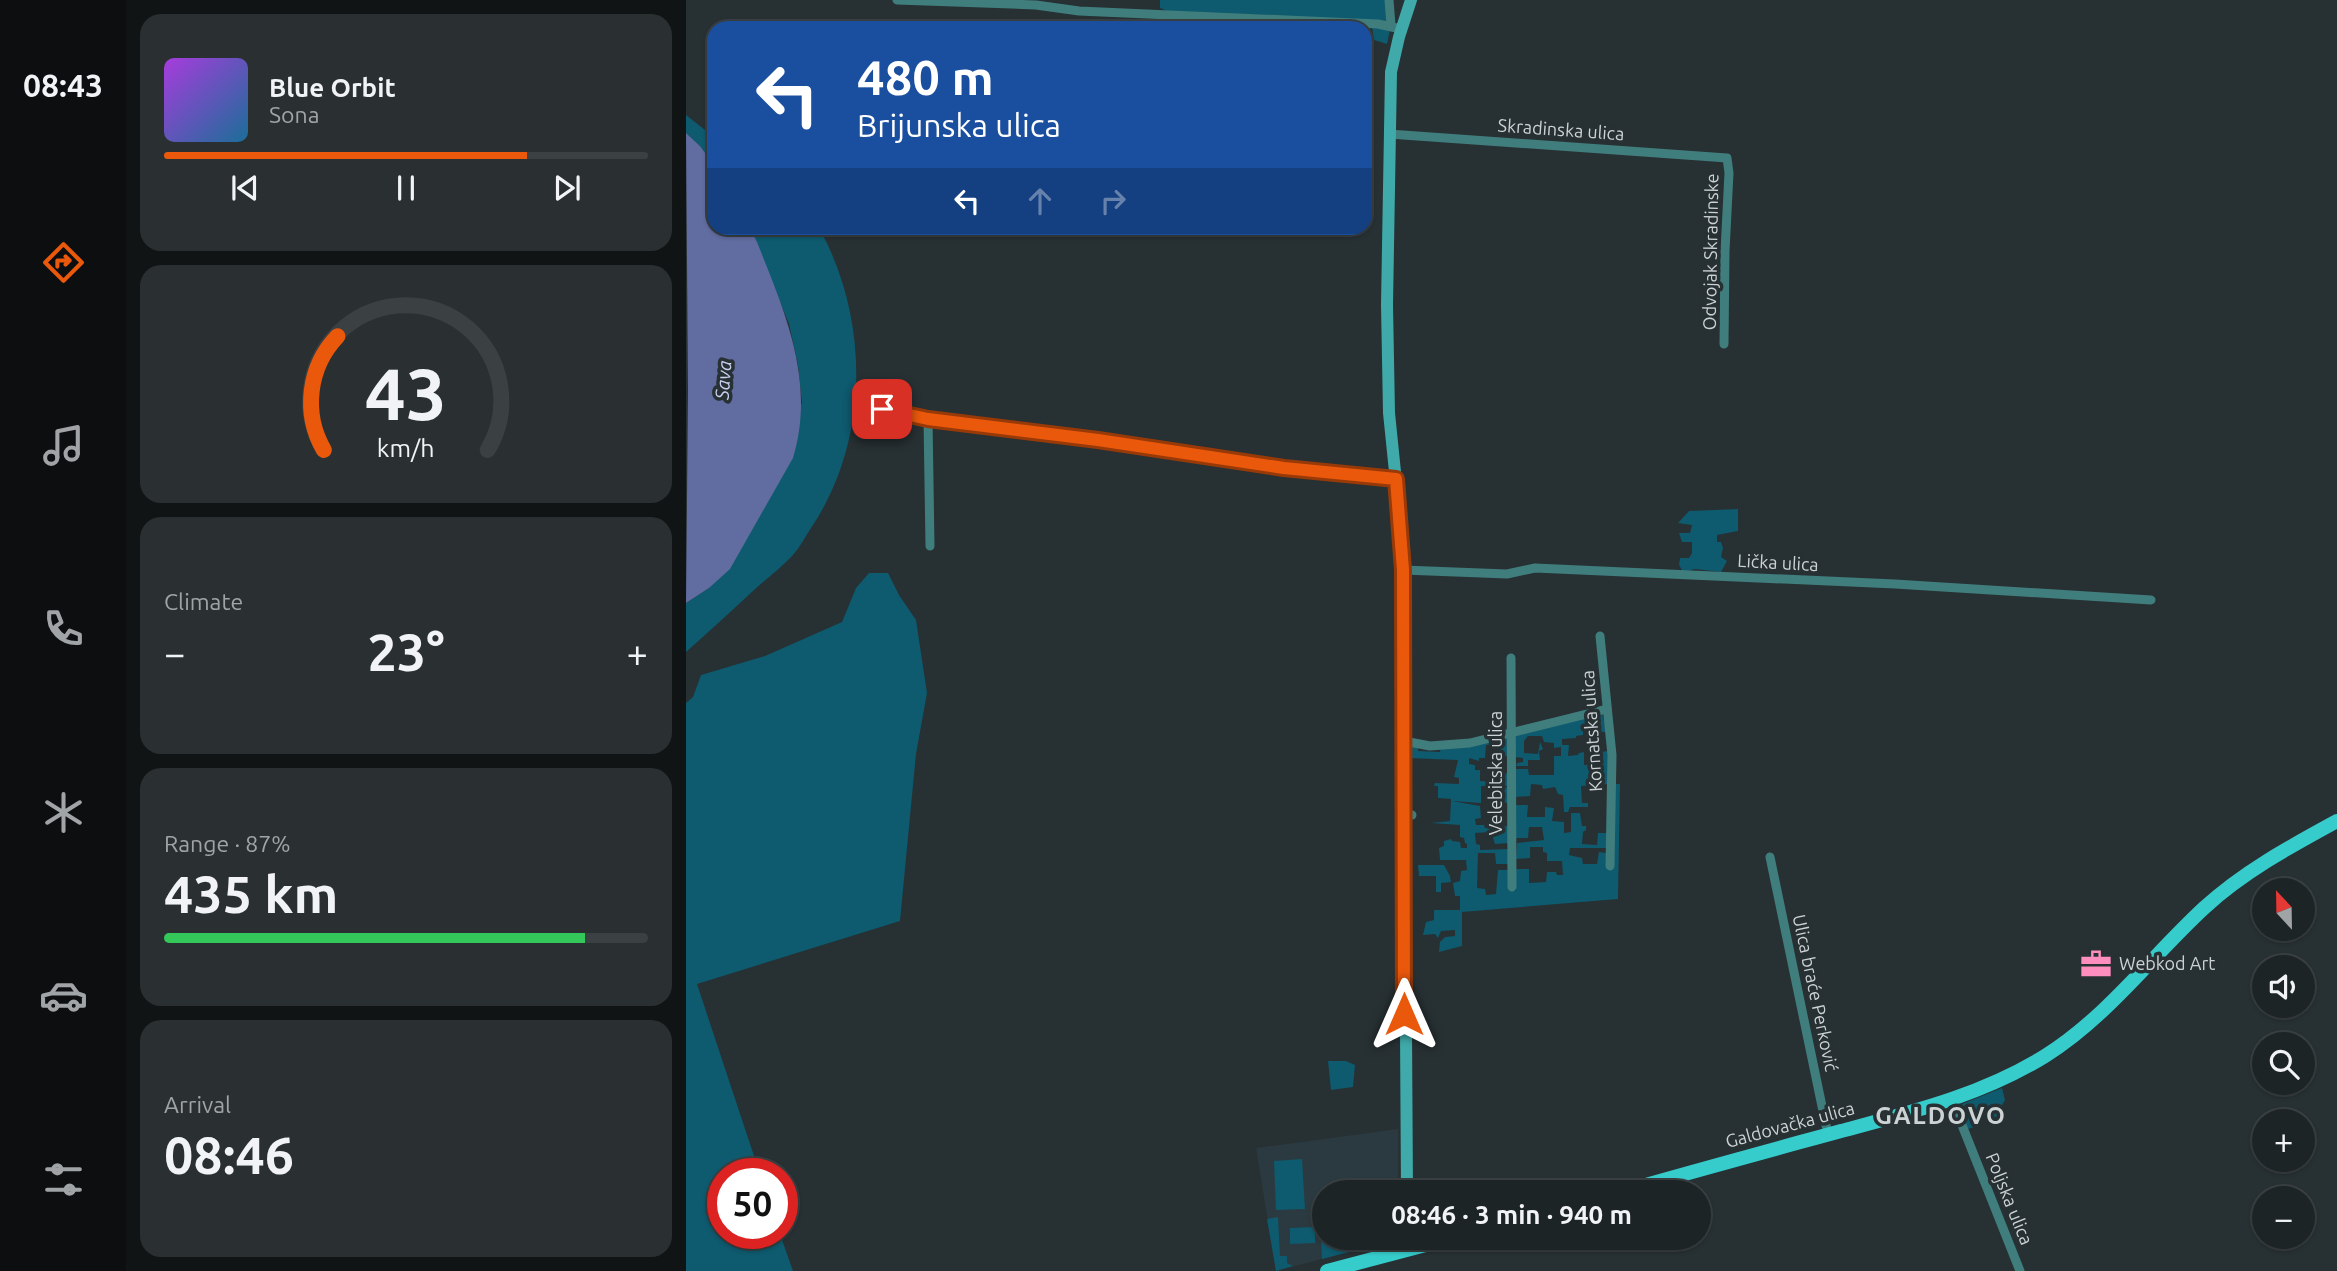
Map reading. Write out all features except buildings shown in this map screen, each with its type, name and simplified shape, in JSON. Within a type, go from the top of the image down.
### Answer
[{"type":"main road","points":[[1407,1180],[1403,570],[1389,413],[1389,134],[1391,72],[1398,26],[1410,0]]},
{"type":"main road","name":"Galdovačka ulica","points":[[1665,1180],[1952,1100],[2015,1074],[2074,1037],[2097,1017],[2206,906],[2267,861],[2337,821]]},
{"type":"main road","points":[[1327,1271],[1388,1250]]},
{"type":"street","points":[[897,0],[1036,5],[1079,11],[1300,21]]},
{"type":"street","points":[[1389,0],[1398,26]]},
{"type":"street","points":[[1398,26],[1405,0]]},
{"type":"street","points":[[1372,25],[1398,26]]},
{"type":"street","name":"Skradinska ulica","points":[[1389,134],[1721,157],[1728,161]]},
{"type":"street","name":"Odvojak Skradinske","points":[[1724,344],[1728,161]]},
{"type":"street","points":[[882,409],[928,419],[1098,440],[1284,468],[1396,479]]},
{"type":"street","points":[[928,419],[930,546]]},
{"type":"street","name":"Lička ulica","points":[[1403,570],[1507,574],[1549,568],[1895,584],[2151,600]]},
{"type":"street","name":"Kornatska ulica","points":[[1600,636],[1612,755],[1610,866]]},
{"type":"street","name":"Velebitska ulica","points":[[1511,658],[1512,887]]},
{"type":"street","points":[[1404,741],[1430,746],[1493,738],[1606,709]]},
{"type":"street","name":"Ulica braće Perković","points":[[1770,857],[1828,1135]]},
{"type":"street","name":"Poljska ulica","points":[[1952,1100],[2020,1271]]},
{"type":"shaded area","points":[[1160,0],[1386,0],[1387,20],[1167,11],[1160,8]]},
{"type":"shaded area","points":[[1372,27],[1390,30],[1387,44],[1374,40]]},
{"type":"shaded area","points":[[686,115],[707,132],[707,156],[700,146],[686,133]]},
{"type":"shaded area","points":[[753,235],[822,235],[836,263],[848,301],[856,380],[853,419],[844,457],[830,494],[798,549],[686,652],[686,603],[709,588],[802,403],[798,365],[789,324]]},
{"type":"shaded area","points":[[1738,509],[1738,531],[1717,535],[1717,542],[1721,542],[1723,548],[1721,557],[1727,561],[1721,572],[1695,569],[1683,572],[1679,565],[1680,558],[1689,558],[1692,542],[1682,542],[1679,533],[1690,533],[1692,525],[1678,523],[1689,511]]},
{"type":"shaded area","points":[[869,573],[888,573],[916,620],[927,693],[916,754],[900,921],[697,984],[755,1158],[707,1158],[707,1249],[785,1249],[793,1271],[686,1271],[686,703],[693,697],[701,675],[765,656],[842,622],[856,588]]},
{"type":"shaded area","points":[[1602,714],[1607,732],[1598,732],[1596,728],[1583,728],[1583,735],[1562,739],[1562,745],[1569,745],[1568,756],[1584,752],[1584,765],[1600,764],[1600,752],[1608,751],[1608,784],[1581,786],[1582,803],[1588,803],[1588,807],[1570,807],[1568,812],[1564,812],[1563,795],[1558,794],[1555,787],[1543,789],[1542,785],[1531,784],[1530,796],[1515,797],[1515,769],[1528,769],[1529,775],[1554,775],[1554,756],[1561,756],[1561,747],[1554,748],[1554,743],[1544,742],[1542,736],[1528,736],[1524,741],[1524,753],[1538,754],[1540,742],[1543,749],[1539,751],[1540,760],[1528,760],[1528,766],[1516,766],[1517,763],[1523,762],[1523,758],[1515,757],[1515,736]]},
{"type":"shaded area","points":[[1506,738],[1509,756],[1501,756],[1500,745],[1486,745],[1485,758],[1479,758],[1479,761],[1469,758],[1469,764],[1475,765],[1475,770],[1480,770],[1480,781],[1499,782],[1500,774],[1509,773],[1509,786],[1481,786],[1481,803],[1452,801],[1480,806],[1481,818],[1475,819],[1476,825],[1484,825],[1485,828],[1508,826],[1510,843],[1495,844],[1491,832],[1475,833],[1476,844],[1480,845],[1480,850],[1509,849],[1510,864],[1496,864],[1495,853],[1478,853],[1477,888],[1485,889],[1486,895],[1496,894],[1498,870],[1510,870],[1509,889],[1516,891],[1516,869],[1529,869],[1529,883],[1546,882],[1547,872],[1563,875],[1562,861],[1547,861],[1547,853],[1543,852],[1543,847],[1530,847],[1530,858],[1516,859],[1517,843],[1544,840],[1542,827],[1529,827],[1528,838],[1516,838],[1515,805],[1528,805],[1527,817],[1545,817],[1545,807],[1554,808],[1552,821],[1564,822],[1564,833],[1571,832],[1571,813],[1580,813],[1582,826],[1586,826],[1582,844],[1597,845],[1598,833],[1607,833],[1606,848],[1570,848],[1569,855],[1582,858],[1583,864],[1597,864],[1599,852],[1606,853],[1606,864],[1614,784],[1620,784],[1618,899],[1462,912],[1462,946],[1439,952],[1440,942],[1445,937],[1455,936],[1455,930],[1441,931],[1438,938],[1435,934],[1423,935],[1426,922],[1434,920],[1434,910],[1460,910],[1460,896],[1455,896],[1453,883],[1460,881],[1461,871],[1467,870],[1466,860],[1440,860],[1439,848],[1444,846],[1444,841],[1451,839],[1460,842],[1461,848],[1467,848],[1467,844],[1464,838],[1460,837],[1460,825],[1431,823],[1450,821],[1451,799],[1438,798],[1438,786],[1434,786],[1435,783],[1459,784],[1459,778],[1454,777],[1458,760],[1408,758],[1408,747],[1411,745],[1418,747],[1418,751],[1440,752],[1441,746]]},
{"type":"shaded area","points":[[1509,787],[1509,803],[1496,803],[1494,788]]},
{"type":"shaded area","points":[[1418,865],[1444,865],[1451,882],[1441,883],[1441,892],[1436,892],[1436,876],[1419,876]]},
{"type":"shaded area","points":[[1328,1061],[1346,1061],[1355,1065],[1353,1087],[1331,1090]]},
{"type":"shaded area","points":[[2002,1088],[2005,1100],[2002,1114],[1993,1118],[1990,1111],[1971,1119],[1974,1127],[1968,1129],[1964,1119],[1969,1115],[1962,1113],[1962,1104]]},
{"type":"shaded area","points":[[1398,1129],[1398,1180],[1312,1180],[1312,1250],[1356,1250],[1276,1271],[1256,1148]]},
{"type":"shaded area","points":[[1302,1159],[1305,1209],[1276,1210],[1274,1161]]},
{"type":"shaded area","points":[[1278,1217],[1280,1256],[1287,1256],[1287,1263],[1293,1266],[1276,1271],[1267,1219]]},
{"type":"shaded area","points":[[1312,1227],[1312,1243],[1290,1244],[1290,1228]]},
{"type":"shaded area","points":[[1322,1250],[1357,1250],[1322,1259]]},
{"type":"water","name":"Sava","points":[[686,133],[707,156],[707,235],[754,235],[757,242],[787,321],[799,375],[801,402],[793,458],[730,569],[709,588],[686,603]]},
{"type":"place","name":"Webkod Art","points":[[2096,964]]},
{"type":"district","name":"GALDOVO","points":[[1941,1116]]},
{"type":"route","points":[[882,409],[928,419],[1098,440],[1284,468],[1396,479],[1403,551],[1404,1014]]}]
